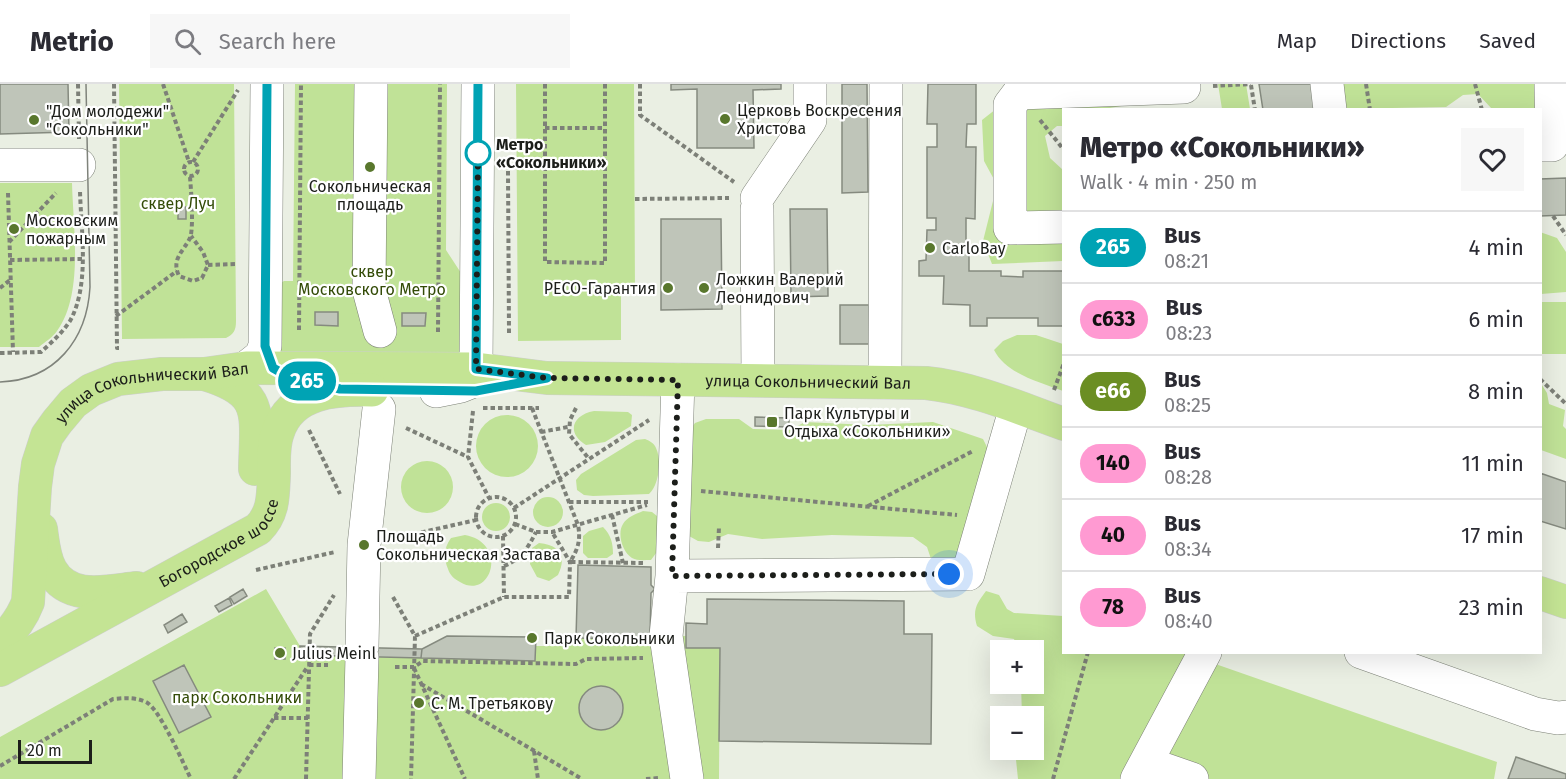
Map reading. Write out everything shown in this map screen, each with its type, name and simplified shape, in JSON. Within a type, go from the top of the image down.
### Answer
[{"type":"main road","name":"улица Сокольнический Вал","points":[[34,498],[38,464],[47,436],[73,403],[91,390],[118,379],[162,374],[204,374],[262,353],[476,369],[545,393]]},
{"type":"main road","points":[[204,374],[247,394],[255,410],[253,508],[251,522],[240,539]]},
{"type":"main road","name":"улица Сокольнический Вал","points":[[377,404],[436,390],[677,394],[758,380],[885,382],[948,385],[1013,420],[1062,424]]},
{"type":"main road","name":"Богородское шоссе","points":[[0,670],[258,529],[270,513],[273,501],[275,443],[278,430],[291,412],[306,399],[322,392],[340,389],[377,404]]},
{"type":"main road","points":[[34,498],[46,557],[51,570],[62,584],[86,593],[154,585]]},
{"type":"main road","points":[[0,642],[18,622],[28,602],[34,498]]},
{"type":"main road","points":[[1542,594],[1566,602]]},
{"type":"street","points":[[267,84],[262,353],[289,377],[340,389]]},
{"type":"street","points":[[371,84],[369,290],[380,331]]},
{"type":"street","points":[[436,390],[471,382],[476,369],[478,84]]},
{"type":"street","points":[[758,380],[757,204],[810,120],[810,84]]},
{"type":"street","points":[[885,382],[886,84]]},
{"type":"street","points":[[1327,84],[1330,108]]},
{"type":"street","points":[[1542,145],[1552,145],[1551,84]]},
{"type":"street","points":[[1062,227],[1010,228],[1010,105],[1019,93],[1192,92]]},
{"type":"street","points":[[4,165],[71,165]]},
{"type":"street","points":[[677,394],[667,499],[672,569],[666,636],[687,779]]},
{"type":"street","points":[[359,779],[364,545],[377,404]]},
{"type":"street","points":[[672,569],[968,574],[1013,420]]},
{"type":"street","points":[[1192,779],[1141,771],[1204,654]]},
{"type":"street","points":[[1367,654],[1535,714],[1566,717]]},
{"type":"path","points":[[78,84],[79,121]]},
{"type":"path","points":[[114,84],[117,348]]},
{"type":"path","points":[[163,84],[191,162],[197,165],[196,174],[190,177]]},
{"type":"path","points":[[190,177],[184,173],[185,165],[191,162],[241,84]]},
{"type":"path","points":[[300,330],[302,84]]},
{"type":"path","points":[[438,332],[440,84]]},
{"type":"path","points":[[545,84],[545,262],[595,263],[605,263],[605,84]]},
{"type":"path","points":[[640,84],[640,115],[757,204]]},
{"type":"path","points":[[1192,92],[1251,84],[1255,108]]},
{"type":"path","points":[[1366,84],[1370,108]]},
{"type":"path","points":[[1475,84],[1481,108]]},
{"type":"path","points":[[545,128],[605,128]]},
{"type":"path","points":[[4,165],[13,352]]},
{"type":"path","points":[[9,242],[63,185],[71,165]]},
{"type":"path","points":[[508,167],[509,333]]},
{"type":"path","points":[[190,177],[191,236],[178,256],[177,272],[183,279],[193,281],[202,278],[208,265],[203,252],[191,236]]},
{"type":"path","points":[[635,200],[757,204]]},
{"type":"path","points":[[1553,216],[1566,235]]},
{"type":"path","points":[[0,352],[41,351],[60,335],[70,320],[78,301],[82,282],[82,259],[10,260]]},
{"type":"path","points":[[208,265],[247,264]]},
{"type":"path","points":[[116,317],[177,272]]},
{"type":"path","points":[[0,288],[10,279]]},
{"type":"path","points":[[1056,383],[1062,368]]},
{"type":"path","points":[[1542,380],[1566,404]]},
{"type":"path","points":[[463,409],[532,408],[545,393]]},
{"type":"path","points":[[514,508],[667,408],[677,394]]},
{"type":"path","points":[[377,404],[468,457],[489,498]]},
{"type":"path","points":[[468,457],[474,408]]},
{"type":"path","points":[[415,636],[504,597],[569,597],[570,562],[578,550],[580,535],[532,408]]},
{"type":"path","points":[[565,408],[587,408]]},
{"type":"path","points":[[576,408],[568,427],[569,434],[589,459]]},
{"type":"path","points":[[867,506],[1013,420]]},
{"type":"path","points":[[306,423],[340,495]]},
{"type":"path","points":[[541,432],[568,427]]},
{"type":"path","points":[[515,524],[536,532],[552,532],[667,499],[684,489],[984,518]]},
{"type":"path","points":[[489,498],[503,499],[514,508],[515,524],[503,536],[494,537],[486,534],[476,520],[477,511],[489,498]]},
{"type":"path","points":[[569,502],[667,499]]},
{"type":"path","points":[[612,515],[623,563]]},
{"type":"path","points":[[504,566],[514,562],[524,553],[536,532]]},
{"type":"path","points":[[552,532],[570,562]]},
{"type":"path","points":[[503,536],[504,597]]},
{"type":"path","points":[[570,562],[623,563],[672,569]]},
{"type":"path","points":[[306,779],[309,646]]},
{"type":"path","points":[[411,779],[414,648]]},
{"type":"path","points":[[1053,779],[1087,654]]},
{"type":"path","points":[[395,667],[414,667],[423,661],[576,664],[586,659],[669,657]]},
{"type":"path","points":[[309,665],[328,665]]},
{"type":"path","points":[[234,779],[309,665]]},
{"type":"path","points":[[414,667],[465,779]]},
{"type":"path","points":[[421,684],[582,779]]},
{"type":"path","points":[[0,766],[113,699],[129,697],[148,703],[158,715],[191,779]]},
{"type":"path","points":[[274,718],[308,718]]},
{"type":"path","points":[[534,750],[538,779]]},
{"type":"path","points":[[646,779],[654,777],[662,779]]},
{"type":"green space","name":"сквер Луч","points":[[119,84],[234,84],[236,327],[226,338],[122,339]]},
{"type":"green space","name":"сквер Московского Метро","points":[[295,84],[447,84],[446,250],[463,276],[461,355],[280,358],[279,284],[284,281],[293,281]]},
{"type":"green space","points":[[516,84],[634,84],[635,295],[621,295],[621,340],[518,341]]},
{"type":"green space","points":[[1218,84],[1246,84],[1250,108],[1222,108]]},
{"type":"green space","points":[[1334,84],[1541,84],[1540,108],[1491,108],[1478,94],[1463,95],[1446,107],[1339,108]]},
{"type":"green space","points":[[1025,101],[1127,105],[1110,108],[1062,108],[1062,126],[1057,126],[1045,136],[1050,158],[1062,169],[1062,261],[992,264],[983,241],[997,185],[984,161],[982,120],[996,109]]},
{"type":"green space","points":[[0,183],[72,183],[75,260],[71,298],[57,331],[39,347],[0,347]]},
{"type":"green space","points":[[1542,233],[1557,238],[1566,252],[1566,292],[1542,294]]},
{"type":"green space","points":[[1542,302],[1566,302],[1566,354],[1542,354]]},
{"type":"green space","points":[[1017,335],[1036,335],[1062,344],[1062,391],[1024,376],[1007,365],[994,350],[1003,341]]},
{"type":"green space","points":[[1542,385],[1547,393],[1549,404],[1565,410],[1563,426],[1566,429],[1566,459],[1542,450]]},
{"type":"green space","points":[[594,411],[628,412],[632,415],[631,426],[605,442],[586,445],[576,435],[574,425],[581,416]]},
{"type":"green space","points":[[507,415],[524,420],[529,424],[533,429],[538,446],[533,463],[529,468],[524,472],[507,477],[490,472],[485,468],[481,463],[476,446],[481,429],[485,424],[490,420]]},
{"type":"green space","points":[[706,419],[739,419],[753,429],[790,430],[805,422],[869,425],[933,422],[983,439],[990,453],[956,561],[933,565],[927,547],[913,537],[832,535],[762,539],[728,534],[709,542],[698,541],[689,536],[689,431],[695,423]]},
{"type":"green space","points":[[645,439],[654,445],[659,459],[657,479],[649,494],[593,496],[584,495],[577,490],[576,480],[581,474],[636,440]]},
{"type":"green space","points":[[427,461],[441,465],[449,473],[453,487],[449,501],[441,509],[427,513],[413,509],[405,501],[401,487],[405,473],[413,465]]},
{"type":"green space","points":[[548,497],[554,498],[562,506],[562,518],[554,526],[548,527],[542,526],[534,518],[533,512],[534,506],[542,498]]},
{"type":"green space","points":[[496,503],[506,507],[510,517],[506,527],[496,531],[486,527],[482,517],[486,507]]},
{"type":"green space","points":[[643,511],[652,512],[657,516],[659,549],[651,560],[638,560],[628,555],[623,547],[620,532],[625,522]]},
{"type":"green space","points":[[603,527],[611,539],[613,554],[607,558],[588,558],[583,553],[583,536],[589,531]]},
{"type":"green space","points":[[465,535],[479,540],[487,548],[491,558],[491,569],[487,578],[480,584],[471,586],[452,577],[445,560],[447,545],[451,538]]},
{"type":"green space","points":[[539,543],[552,546],[560,553],[561,568],[558,575],[549,581],[537,577],[530,564],[532,548]]},
{"type":"green space","name":"парк Сокольники","points":[[266,589],[300,646],[422,649],[447,636],[532,638],[536,646],[568,646],[576,638],[650,639],[659,635],[686,636],[686,648],[720,648],[719,779],[0,779],[0,737]]},
{"type":"green space","points":[[986,591],[999,595],[1007,609],[1014,613],[1062,616],[1062,654],[1187,654],[1497,762],[1494,779],[1018,779],[1016,760],[1044,760],[1044,706],[1022,706],[1021,694],[1044,694],[1044,640],[1014,640],[993,636],[977,626],[976,607]]},
{"type":"building","name":"\"Дом молодежи\" \"Сокольники\"","points":[[0,84],[68,84],[69,132],[0,134]]},
{"type":"building","name":"Церковь Воскресения Христова","points":[[671,84],[781,84],[781,89],[753,90],[754,148],[697,148],[697,89],[671,90]]},
{"type":"building","points":[[842,84],[867,84],[868,192],[842,193]]},
{"type":"building","points":[[928,84],[976,84],[976,124],[967,124],[966,147],[976,147],[975,219],[966,218],[969,271],[1001,271],[1001,276],[1023,277],[1023,271],[1062,271],[1062,326],[1038,326],[1038,318],[987,318],[987,326],[970,326],[970,305],[943,304],[944,276],[919,276],[919,261],[926,260],[927,230],[936,230],[936,218],[927,218],[927,147],[937,147],[937,124],[927,124]]},
{"type":"building","points":[[1259,84],[1312,84],[1315,108],[1263,108]]},
{"type":"building","points":[[1566,178],[1566,215],[1542,216],[1542,179]]},
{"type":"building","points":[[178,207],[186,207],[186,219],[178,219]]},
{"type":"building","points":[[790,209],[827,209],[828,296],[791,297]]},
{"type":"building","points":[[661,219],[721,219],[722,309],[661,310]]},
{"type":"building","points":[[840,305],[869,305],[869,344],[840,344]]},
{"type":"building","points":[[315,312],[338,312],[338,326],[315,325]]},
{"type":"building","points":[[402,313],[426,313],[425,326],[402,326]]},
{"type":"building","points":[[755,417],[789,418],[789,427],[755,426]]},
{"type":"building","points":[[1542,474],[1566,482],[1566,529],[1542,522]]},
{"type":"building","points":[[578,565],[651,567],[651,585],[655,589],[651,593],[650,639],[576,638]]},
{"type":"building","points":[[243,589],[247,596],[234,604],[230,597]]},
{"type":"building","points":[[229,598],[232,605],[219,612],[215,606]]},
{"type":"building","points":[[707,599],[904,601],[904,634],[932,634],[931,744],[719,741],[720,648],[686,648],[686,623],[707,624]]},
{"type":"building","points":[[182,614],[187,622],[168,633],[164,625]]},
{"type":"building","points":[[447,636],[536,637],[535,661],[421,658],[422,649]]},
{"type":"building","points":[[300,646],[422,649],[421,658],[299,655]]},
{"type":"building","name":"Julius Meinl","points":[[275,648],[285,648],[285,659],[275,659]]},
{"type":"building","points":[[184,665],[211,717],[179,733],[153,681]]},
{"type":"building","points":[[601,686],[610,687],[617,692],[622,699],[622,717],[617,724],[610,729],[601,730],[592,729],[585,724],[580,717],[579,708],[580,699],[585,692],[592,687]]},
{"type":"building","points":[[1516,757],[1566,774],[1566,779],[1508,779]]},
{"type":"tram line","points":[[0,382],[20,380],[52,365],[75,340],[88,306],[90,287],[86,84]]},
{"type":"bus line","name":"265","points":[[267,84],[265,346],[273,368],[289,377],[340,389],[476,391],[547,378],[476,369],[478,84]]},
{"type":"place","name":"Церковь Воскресения Христова","points":[[725,119]]},
{"type":"place","name":"\"Дом молодежи\" \"Сокольники\"","points":[[34,120]]},
{"type":"place","name":"Метро «Сокольники»","points":[[478,153]]},
{"type":"place","name":"Сокольническая площадь","points":[[370,167]]},
{"type":"place","name":"Московским пожарным","points":[[14,229]]},
{"type":"place","name":"CarloBay","points":[[930,248]]},
{"type":"place","name":"РЕСО-Гарантия","points":[[668,288]]},
{"type":"place","name":"Ложкин Валерий Леонидович","points":[[704,288]]},
{"type":"place","name":"Парк Культуры и Отдыха «Сокольники»","points":[[772,422]]},
{"type":"place","name":"Площадь Сокольническая Застава","points":[[364,545]]},
{"type":"place","name":"Парк Сокольники","points":[[532,638]]},
{"type":"place","name":"Julius Meinl","points":[[280,653]]},
{"type":"place","name":"С. М. Третьякову","points":[[419,703]]},
{"type":"route","points":[[478,153],[478,149],[476,369],[547,378],[678,380],[672,576],[949,574]]}]
